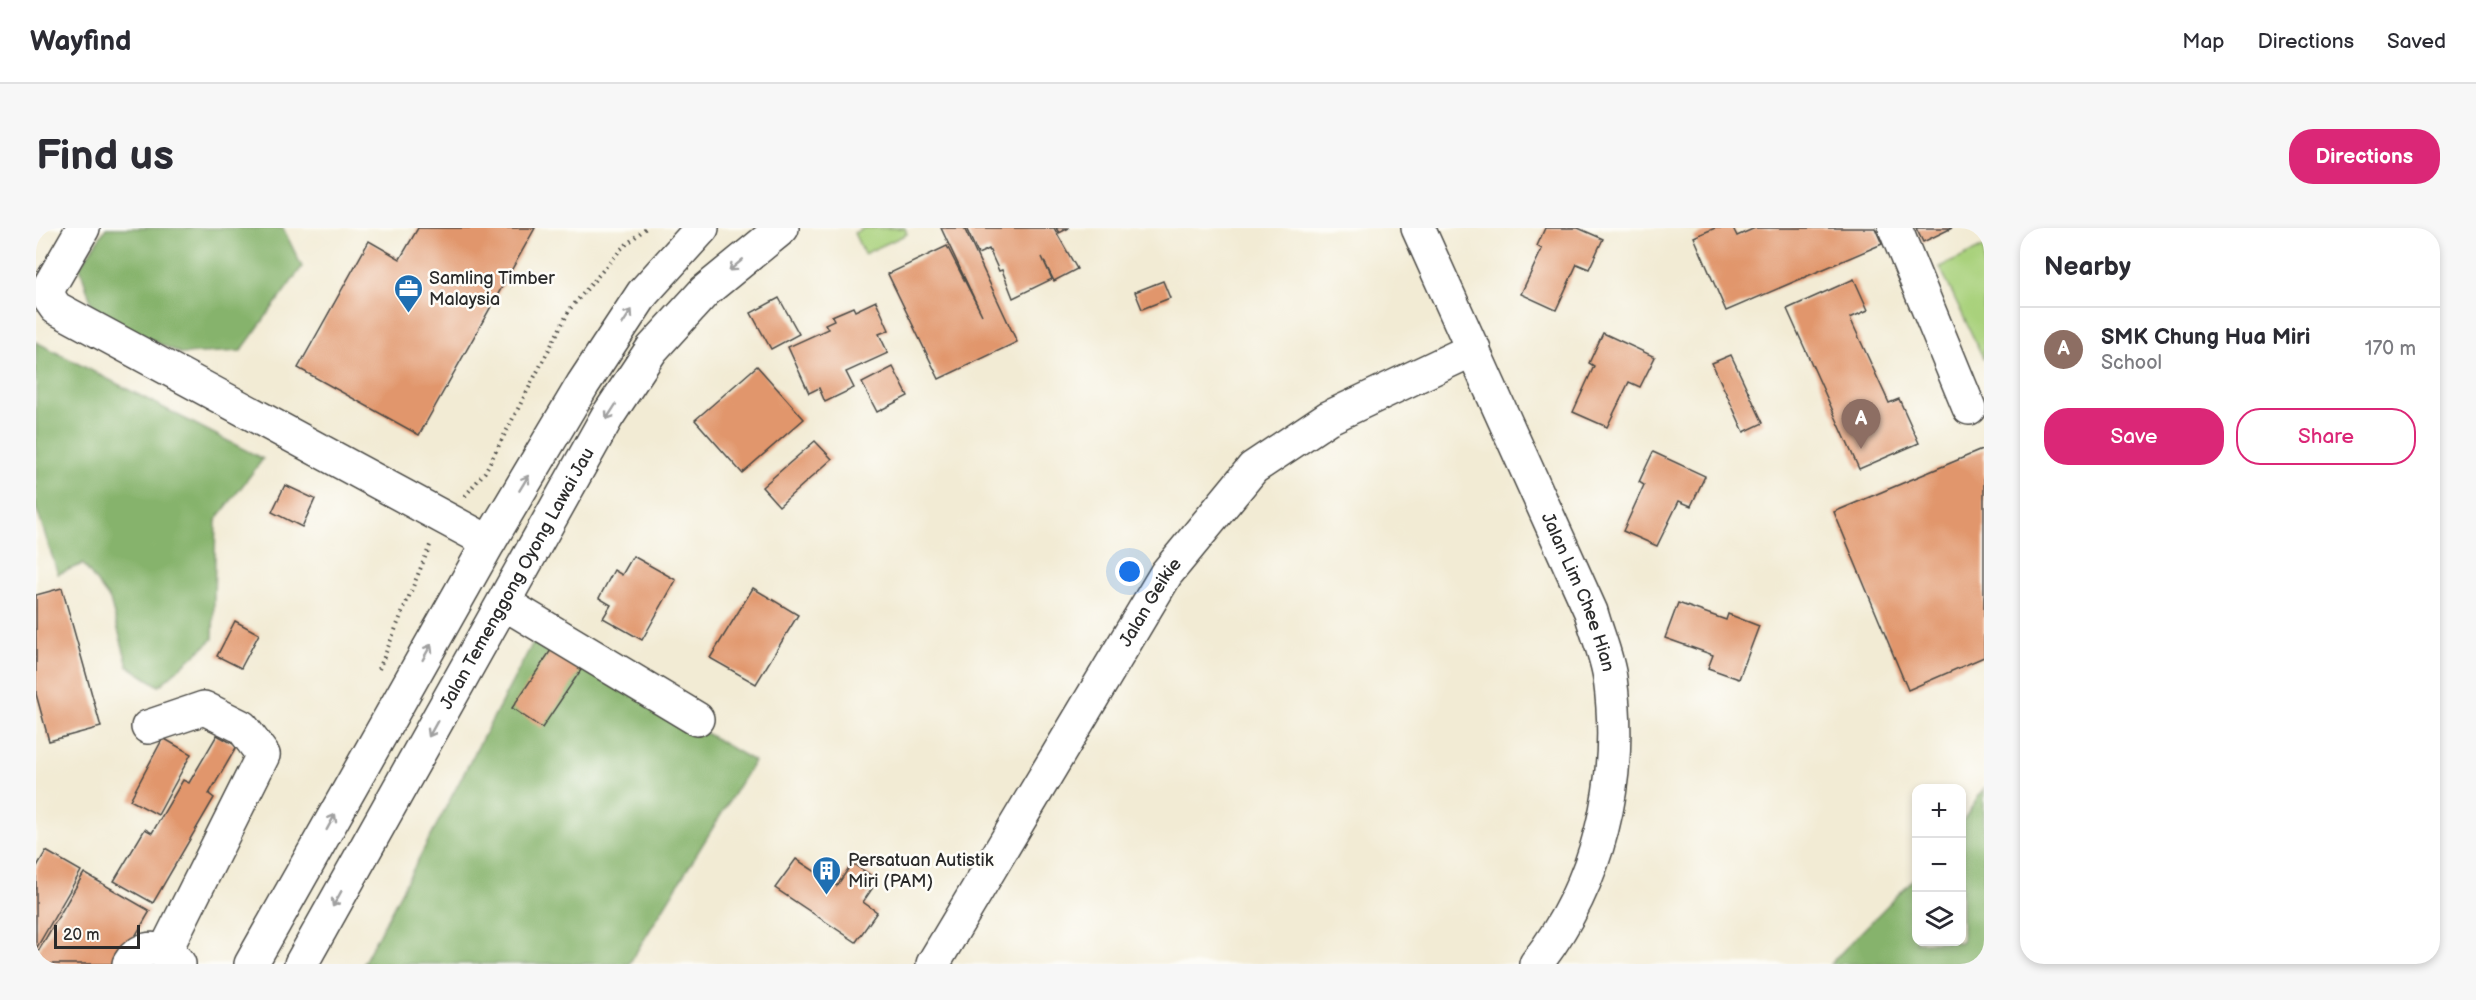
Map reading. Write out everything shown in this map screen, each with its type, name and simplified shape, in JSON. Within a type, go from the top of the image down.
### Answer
[{"type":"main road","points":[[83,228],[49,287],[49,298],[56,309],[489,542]]},
{"type":"main road","points":[[251,964],[489,542],[583,384],[643,293],[702,228]]},
{"type":"main road","name":"Jalan Temenggong Oyong Lawai Jau","points":[[301,964],[607,417],[652,349],[705,291],[782,228]]},
{"type":"main road","name":"Jalan Lim Chee Hian","points":[[1418,228],[1591,612],[1610,676],[1615,740],[1609,806],[1589,874],[1549,947],[1536,964]]},
{"type":"main road","points":[[1895,228],[1969,408]]},
{"type":"main road","name":"Jalan Geikie","points":[[933,964],[1166,574],[1253,468],[1328,418],[1474,349]]},
{"type":"main road","points":[[504,603],[697,719]]},
{"type":"main road","points":[[129,964],[138,953],[147,950],[172,958],[263,755],[242,727],[204,708],[148,727]]},
{"type":"path","points":[[377,675],[434,536],[485,472],[570,309],[621,249],[646,228]]},
{"type":"green space","points":[[106,228],[283,228],[302,267],[241,351],[182,354],[95,315],[80,267]]},
{"type":"green space","points":[[864,228],[905,228],[907,234],[864,254],[854,233]]},
{"type":"green space","points":[[1984,247],[1984,360],[1940,267]]},
{"type":"green space","points":[[36,342],[263,459],[216,520],[213,639],[159,686],[128,666],[110,600],[83,564],[58,574],[36,507]]},
{"type":"green space","points":[[537,635],[754,761],[629,964],[363,964]]},
{"type":"green space","points":[[1984,788],[1984,964],[1830,964],[1912,880],[1912,946],[1966,946],[1966,816]]},
{"type":"building","name":"Samling Timber Malaysia","points":[[418,228],[535,228],[419,435],[298,368],[369,241],[400,259]]},
{"type":"building","points":[[941,228],[964,228],[1017,342],[939,379],[888,274],[947,246],[982,315]]},
{"type":"building","points":[[966,228],[1054,228],[1077,269],[1054,281],[1042,257],[1052,279],[1013,298],[1002,270],[999,271],[989,249],[978,254]]},
{"type":"building","points":[[1056,228],[1069,228],[1059,233]]},
{"type":"building","points":[[1545,228],[1578,228],[1603,239],[1589,269],[1577,264],[1556,310],[1521,294],[1542,249],[1537,246]]},
{"type":"building","points":[[1715,228],[1733,228],[1737,236],[1755,228],[1875,228],[1882,244],[1726,311],[1694,237]]},
{"type":"building","points":[[1916,228],[1952,228],[1923,242]]},
{"type":"building","points":[[1854,279],[1868,310],[1850,318],[1889,403],[1899,399],[1919,443],[1859,469],[1787,309]]},
{"type":"building","points":[[1163,281],[1170,298],[1142,309],[1135,292]]},
{"type":"building","points":[[779,298],[799,334],[771,349],[751,313]]},
{"type":"building","points":[[876,301],[889,330],[879,334],[888,353],[846,372],[854,388],[825,402],[819,388],[809,393],[788,347],[828,329],[825,324],[834,320],[832,316],[853,307],[855,311]]},
{"type":"building","points":[[1603,333],[1655,357],[1640,387],[1629,382],[1607,427],[1573,412],[1594,366],[1589,363]]},
{"type":"building","points":[[1731,355],[1763,423],[1744,432],[1712,363]]},
{"type":"building","points":[[757,366],[804,419],[742,473],[695,420]]},
{"type":"building","points":[[893,367],[908,396],[877,412],[862,383]]},
{"type":"building","points":[[815,441],[832,459],[779,506],[762,487]]},
{"type":"building","points":[[1984,449],[1984,657],[1908,690],[1834,512]]},
{"type":"building","points":[[1653,452],[1705,476],[1691,506],[1679,501],[1657,546],[1623,531],[1644,485],[1639,482]]},
{"type":"building","points":[[285,485],[315,499],[302,527],[272,512]]},
{"type":"building","points":[[633,556],[676,580],[642,640],[603,618],[611,605],[599,598],[614,570],[622,575]]},
{"type":"building","points":[[62,588],[101,727],[49,741],[36,694],[36,595]]},
{"type":"building","points":[[753,588],[798,615],[756,684],[710,658]]},
{"type":"building","points":[[1678,603],[1726,620],[1728,614],[1759,626],[1739,679],[1708,668],[1713,655],[1665,638]]},
{"type":"building","points":[[235,621],[259,634],[241,668],[217,656]]},
{"type":"building","points":[[553,647],[583,667],[542,728],[512,708]]},
{"type":"building","points":[[217,735],[237,746],[209,794],[214,798],[153,903],[114,881],[145,829],[152,833],[183,780],[189,783]]},
{"type":"building","points":[[163,738],[191,754],[158,815],[130,800]]},
{"type":"building","points":[[46,851],[81,871],[36,949],[36,868]]},
{"type":"building","name":"Persatuan Autistik Miri (PAM)","points":[[796,859],[837,886],[852,863],[878,880],[863,902],[877,912],[856,942],[775,888]]},
{"type":"building","points":[[84,873],[150,911],[119,964],[36,964],[36,955]]},
{"type":"place","name":"Samling Timber Malaysia","points":[[408,314]]},
{"type":"place","name":"SMK Chung Hua Miri","points":[[1861,449]]},
{"type":"place","name":"Persatuan Autistik Miri (PAM)","points":[[827,896]]}]
